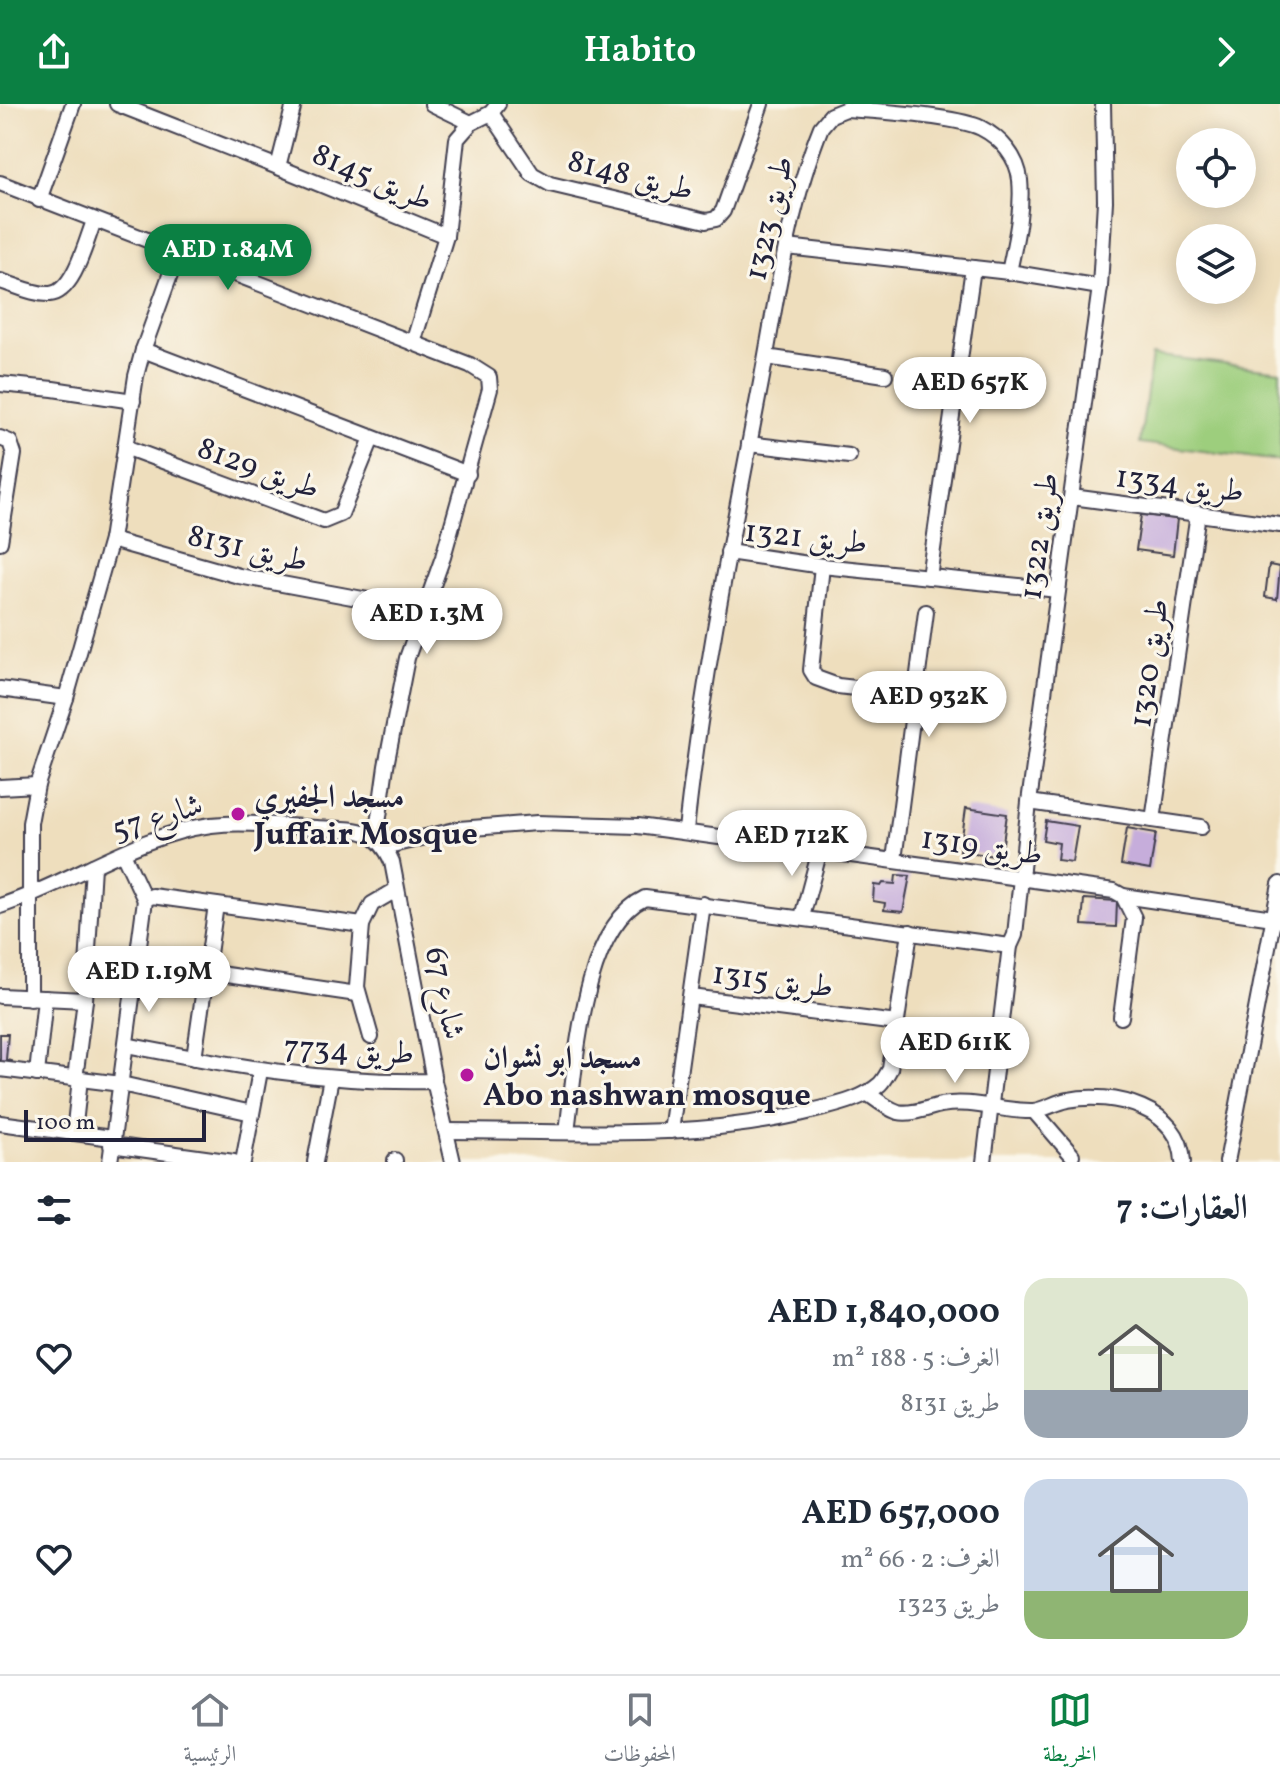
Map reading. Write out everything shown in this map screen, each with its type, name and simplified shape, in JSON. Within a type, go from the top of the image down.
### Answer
[{"type":"street","points":[[39,200],[73,104]]},
{"type":"street","name":"طريق 8145","points":[[117,104],[446,236]]},
{"type":"street","name":"طريق 8145","points":[[278,167],[294,104]]},
{"type":"street","points":[[432,104],[471,123],[494,109]]},
{"type":"street","name":"طريق 8148","points":[[494,109],[532,174],[550,184],[706,221],[716,219],[723,211],[761,104]]},
{"type":"street","name":"طريق 1322","points":[[984,1162],[1010,946],[1014,942],[1029,802],[1100,287],[1105,201],[1103,104]]},
{"type":"street","name":"طريق 1323","points":[[728,552],[787,247],[821,127],[831,115],[846,109],[876,112],[979,127],[998,139],[1016,166],[1021,188],[1018,228],[1009,272]]},
{"type":"street","name":"طريق 8145","points":[[413,343],[446,236],[456,147],[461,133],[471,123]]},
{"type":"street","points":[[0,183],[484,371],[490,383],[468,474],[404,672],[386,766],[380,842],[359,830],[340,829]]},
{"type":"street","points":[[0,281],[44,294],[59,292],[70,282],[94,221]]},
{"type":"street","points":[[787,247],[1009,272],[1100,287]]},
{"type":"street","points":[[37,1074],[37,998],[28,848],[30,823],[37,785],[66,698],[111,540],[143,350],[178,253]]},
{"type":"street","points":[[929,577],[973,268]]},
{"type":"street","name":"طريق 8129","points":[[143,350],[468,474]]},
{"type":"street","points":[[766,357],[885,375]]},
{"type":"street","points":[[0,384],[44,387],[133,401]]},
{"type":"street","points":[[0,438],[14,447],[5,480],[0,542]]},
{"type":"street","name":"طريق 8129","points":[[125,447],[324,521],[341,514],[372,438]]},
{"type":"street","points":[[749,444],[849,456]]},
{"type":"street","name":"طريق 1334","points":[[1072,497],[1280,525]]},
{"type":"street","name":"طريق 1320","points":[[1153,820],[1198,513]]},
{"type":"street","name":"طريق 8131","points":[[111,540],[239,576],[422,610]]},
{"type":"street","name":"طريق 1321","points":[[686,830],[703,690],[728,552],[822,566],[1058,590]]},
{"type":"street","points":[[822,566],[811,670],[816,678],[838,686],[915,695]]},
{"type":"street","points":[[894,860],[926,612]]},
{"type":"street","points":[[0,689],[66,698]]},
{"type":"street","points":[[0,787],[37,785]]},
{"type":"street","points":[[1029,802],[1201,827]]},
{"type":"street","name":"طريق 1319","points":[[380,842],[459,829],[537,823],[686,830],[1102,889],[1123,896],[1277,918]]},
{"type":"street","name":"شارع 57","points":[[0,906],[31,896],[156,839],[213,825],[340,829]]},
{"type":"street","name":"شارع 67","points":[[340,829],[373,844],[386,861],[395,886]]},
{"type":"street","name":"شارع 67","points":[[380,842],[392,862],[434,1081],[453,1162]]},
{"type":"street","points":[[802,917],[820,850]]},
{"type":"street","points":[[110,1162],[145,900],[123,853]]},
{"type":"street","points":[[74,1133],[93,866]]},
{"type":"street","points":[[1227,1162],[1277,918],[1280,884]]},
{"type":"street","points":[[371,1037],[357,994],[362,925],[366,910],[395,886]]},
{"type":"street","points":[[145,900],[152,896],[362,925]]},
{"type":"street","points":[[1121,1017],[1134,918],[1123,896]]},
{"type":"street","name":"طريق 1315","points":[[567,1131],[583,1009],[611,928],[631,904],[645,898],[1010,946]]},
{"type":"street","points":[[671,1131],[703,904]]},
{"type":"street","points":[[194,1058],[216,905]]},
{"type":"street","points":[[446,1131],[671,1131],[750,1125],[841,1104],[867,1093],[882,1083],[890,1069],[910,932]]},
{"type":"street","points":[[206,972],[357,994]]},
{"type":"street","points":[[0,996],[85,1000]]},
{"type":"street","name":"طريق 1315","points":[[691,997],[897,1023]]},
{"type":"street","name":"طريق 7734","points":[[126,1045],[260,1071],[384,1083],[434,1081]]},
{"type":"street","points":[[0,1069],[121,1084],[252,1113]]},
{"type":"street","name":"طريق 7734","points":[[243,1162],[260,1071]]},
{"type":"street","points":[[315,1162],[331,1078]]},
{"type":"street","points":[[867,1093],[884,1106],[901,1113],[942,1105],[991,1105],[1034,1111],[1070,1099],[1099,1099],[1152,1111],[1169,1125],[1179,1140],[1183,1162]]},
{"type":"street","points":[[1034,1111],[1072,1155]]},
{"type":"street","points":[[0,1123],[74,1133],[172,1158],[234,1162]]},
{"type":"green space","points":[[1152,355],[1280,371],[1280,461],[1140,443]]},
{"type":"building","points":[[1141,515],[1177,519],[1173,555],[1136,550]]},
{"type":"building","points":[[1269,565],[1280,567],[1277,599],[1265,597]]},
{"type":"building","points":[[966,808],[1007,814],[1001,857],[960,851]]},
{"type":"building","points":[[1046,821],[1078,826],[1072,862],[1057,860],[1059,843],[1043,840]]},
{"type":"building","points":[[1127,828],[1156,833],[1150,870],[1121,865]]},
{"type":"building","points":[[896,875],[910,876],[903,912],[884,910],[885,903],[873,901],[874,885],[895,884]]},
{"type":"building","points":[[1084,899],[1117,901],[1116,927],[1082,925]]},
{"type":"building","points":[[0,1034],[8,1034],[6,1060],[12,1061],[12,1066],[0,1064]]},
{"type":"place","name":"مسجد الجفيري Juffair Mosque","points":[[238,814]]},
{"type":"place","name":"مسجد ابو نشوان Abo nashwan mosque","points":[[467,1075]]}]
